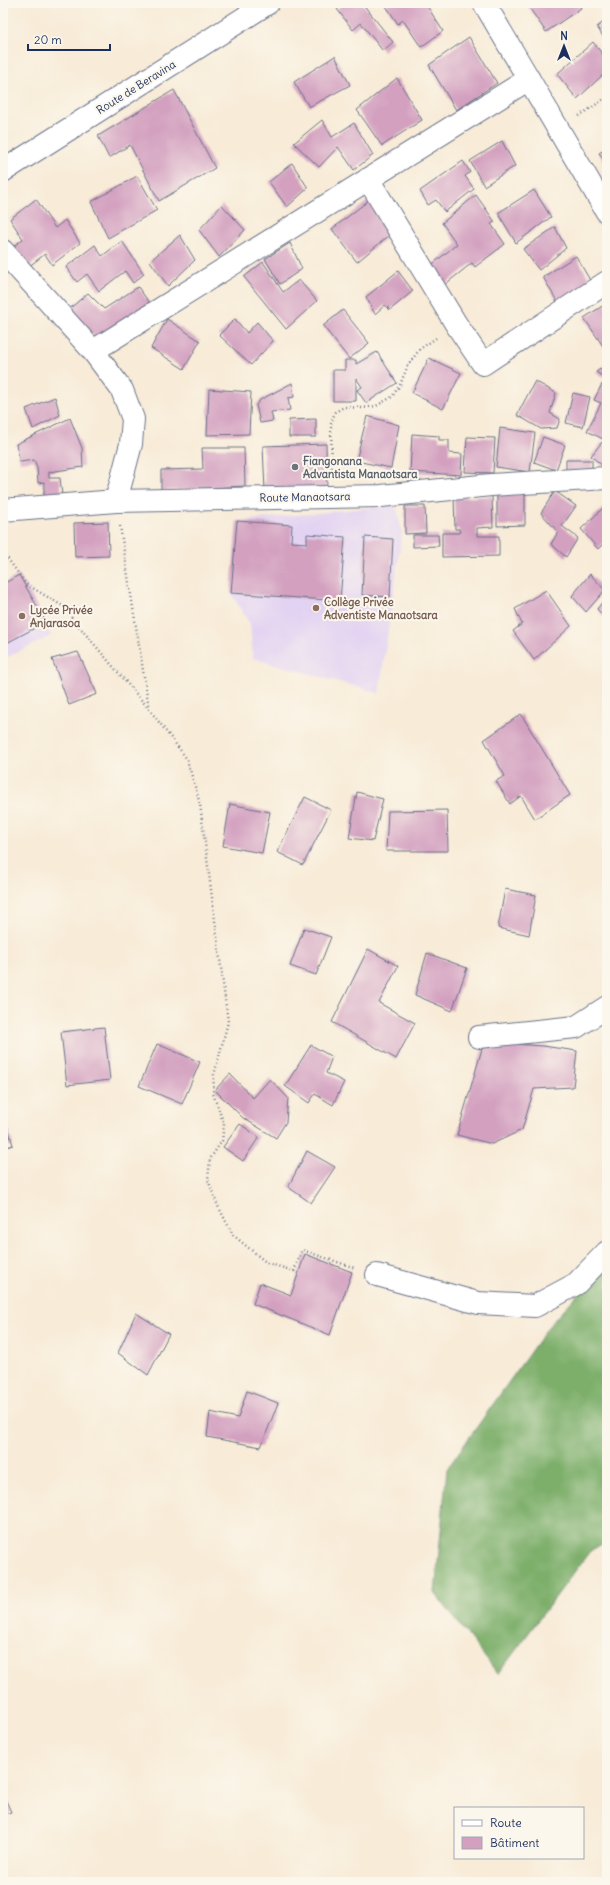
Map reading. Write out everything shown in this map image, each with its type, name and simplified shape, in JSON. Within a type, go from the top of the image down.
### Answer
[{"type":"street","name":"Route de Beravina","points":[[3,171],[268,3]]},
{"type":"street","points":[[484,3],[607,212]]},
{"type":"street","points":[[93,351],[529,79]]},
{"type":"street","points":[[368,179],[456,324],[483,364],[607,282]]},
{"type":"street","points":[[3,251],[93,351],[122,390],[133,419],[131,444],[116,501]]},
{"type":"street","name":"Route Manaotsara","points":[[3,510],[116,501],[381,496],[491,485],[607,478]]},
{"type":"street","points":[[479,1038],[576,1027],[607,1007]]},
{"type":"street","points":[[377,1275],[478,1303],[535,1306],[576,1284],[607,1252]]},
{"type":"path","points":[[559,130],[607,97]]},
{"type":"path","points":[[333,497],[331,424],[335,412],[344,407],[362,408],[376,406],[392,397],[400,385],[408,365],[420,349],[456,324]]},
{"type":"path","points":[[116,501],[149,709]]},
{"type":"path","points":[[3,552],[26,584],[61,605],[149,709],[187,759],[200,804],[208,855],[228,1022],[214,1075],[214,1094],[224,1124],[222,1141],[210,1159],[208,1180],[218,1206],[233,1235],[267,1263],[294,1271],[302,1250],[377,1275]]},
{"type":"shaded area","name":"Collège Privée Adventiste Manaotsara","points":[[396,505],[402,533],[379,693],[253,658],[250,624],[231,593],[237,521]]},
{"type":"shaded area","name":"Lycée Privée Anjarasoa","points":[[26,584],[51,636],[3,659],[3,595]]},
{"type":"green space","points":[[607,1262],[607,1541],[590,1551],[498,1674],[435,1593],[447,1469],[548,1327]]},
{"type":"building","points":[[343,3],[362,3],[393,42],[383,51],[361,23],[353,30],[337,9]]},
{"type":"building","points":[[389,3],[431,3],[427,6],[443,31],[421,47],[403,20],[398,24],[386,6]]},
{"type":"building","points":[[526,3],[578,3],[581,8],[546,32]]},
{"type":"building","points":[[607,19],[607,43],[597,27]]},
{"type":"building","points":[[469,37],[497,83],[456,110],[429,65]]},
{"type":"building","points":[[593,42],[607,60],[607,71],[577,99],[557,74]]},
{"type":"building","points":[[335,56],[350,85],[309,107],[294,82]]},
{"type":"building","points":[[397,78],[422,120],[382,146],[357,110]]},
{"type":"building","points":[[174,90],[215,168],[159,201],[130,145],[109,158],[98,136]]},
{"type":"building","points":[[322,120],[332,137],[354,123],[373,155],[354,170],[338,147],[319,167],[294,143]]},
{"type":"building","points":[[502,141],[515,166],[484,186],[470,161]]},
{"type":"building","points":[[607,148],[607,165],[599,153]]},
{"type":"building","points":[[463,161],[470,172],[465,176],[474,189],[445,212],[436,200],[428,205],[420,191]]},
{"type":"building","points":[[292,163],[308,188],[287,207],[269,182]]},
{"type":"building","points":[[137,176],[157,210],[108,238],[91,202]]},
{"type":"building","points":[[534,190],[551,217],[516,243],[498,213]]},
{"type":"building","points":[[476,195],[495,222],[491,224],[505,244],[475,267],[472,263],[443,286],[429,267],[457,244],[442,223]]},
{"type":"building","points":[[373,197],[397,229],[357,262],[332,229]]},
{"type":"building","points":[[36,199],[55,228],[65,220],[80,243],[52,265],[45,254],[28,267],[14,246],[23,239],[10,219]]},
{"type":"building","points":[[222,205],[245,230],[219,257],[199,230]]},
{"type":"building","points":[[555,227],[566,248],[539,270],[523,249]]},
{"type":"building","points":[[180,235],[195,260],[168,286],[150,261]]},
{"type":"building","points":[[122,241],[144,274],[133,283],[125,271],[99,291],[87,274],[77,282],[66,267],[95,245],[102,256]]},
{"type":"building","points":[[290,243],[302,269],[280,284],[265,259]]},
{"type":"building","points":[[576,256],[591,282],[558,303],[543,277]]},
{"type":"building","points":[[263,262],[283,292],[299,280],[317,301],[286,329],[244,277]]},
{"type":"building","points":[[398,271],[413,291],[390,310],[385,305],[375,314],[366,297]]},
{"type":"building","points":[[138,287],[151,305],[99,341],[67,311],[88,293],[104,309]]},
{"type":"building","points":[[607,303],[607,352],[584,318]]},
{"type":"building","points":[[343,310],[369,343],[349,359],[323,326]]},
{"type":"building","points":[[167,319],[200,341],[184,369],[151,348]]},
{"type":"building","points":[[235,319],[247,333],[257,322],[273,341],[251,365],[219,335]]},
{"type":"building","points":[[377,352],[397,383],[366,403],[357,390],[362,387],[356,378],[356,401],[333,401],[333,370],[345,370],[345,360],[356,360],[356,364]]},
{"type":"building","points":[[429,358],[461,373],[443,409],[412,393]]},
{"type":"building","points":[[607,364],[607,379],[596,372]]},
{"type":"building","points":[[535,381],[556,393],[550,413],[560,419],[557,428],[541,429],[517,415]]},
{"type":"building","points":[[292,383],[294,397],[288,398],[290,410],[271,412],[273,421],[260,423],[256,405],[260,400]]},
{"type":"building","points":[[602,384],[607,387],[607,441],[587,431],[601,403],[594,400]]},
{"type":"building","points":[[209,389],[251,392],[249,434],[207,435]]},
{"type":"building","points":[[573,393],[590,397],[583,427],[566,423]]},
{"type":"building","points":[[55,397],[60,415],[33,429],[26,409]]},
{"type":"building","points":[[367,416],[399,425],[391,468],[356,461]]},
{"type":"building","points":[[70,418],[82,448],[83,467],[49,472],[49,478],[60,478],[62,495],[44,497],[44,482],[38,483],[37,467],[34,460],[20,462],[16,444]]},
{"type":"building","points":[[316,419],[316,437],[289,437],[289,420]]},
{"type":"building","points":[[500,428],[535,433],[530,472],[496,467]]},
{"type":"building","points":[[412,434],[439,436],[439,440],[449,440],[449,453],[462,454],[461,475],[410,472]]},
{"type":"building","points":[[467,437],[495,438],[493,473],[465,472]]},
{"type":"building","points":[[543,437],[565,445],[556,470],[534,462]]},
{"type":"building","points":[[602,442],[607,445],[607,464],[604,467],[591,456]]},
{"type":"building","name":"Fiangonana Advantista Manaotsara","points":[[326,444],[327,489],[265,491],[263,446]]},
{"type":"building","points":[[202,448],[244,448],[245,486],[161,491],[161,470],[203,469]]},
{"type":"building","points":[[566,460],[592,460],[592,474],[566,474]]},
{"type":"building","points":[[555,491],[576,506],[562,526],[578,538],[566,557],[551,544],[558,532],[541,513]]},
{"type":"building","points":[[497,494],[525,494],[525,525],[497,526]]},
{"type":"building","points":[[492,496],[493,527],[477,528],[477,536],[499,536],[499,556],[442,557],[442,533],[460,533],[459,529],[455,529],[454,498]]},
{"type":"building","points":[[405,506],[425,506],[426,533],[405,534]]},
{"type":"building","points":[[603,508],[607,512],[607,540],[598,549],[581,529]]},
{"type":"building","name":"Collège Privée Adventiste Manaotsara","points":[[237,521],[292,525],[291,542],[307,543],[307,534],[345,537],[340,601],[231,593]]},
{"type":"building","points":[[108,522],[109,556],[75,557],[74,523]]},
{"type":"building","points":[[413,535],[438,535],[439,546],[413,547]]},
{"type":"building","points":[[365,537],[393,539],[390,597],[362,595]]},
{"type":"building","points":[[590,574],[605,590],[586,612],[572,596]]},
{"type":"building","name":"Lycée Privée Anjarasoa","points":[[19,575],[46,622],[3,645],[3,584]]},
{"type":"building","points":[[546,590],[571,626],[534,660],[513,631],[522,624],[515,609]]},
{"type":"building","points":[[607,596],[607,620],[597,609]]},
{"type":"building","points":[[78,652],[97,694],[69,705],[52,659]]},
{"type":"building","points":[[521,714],[570,795],[535,819],[521,796],[510,804],[496,781],[505,776],[484,740]]},
{"type":"building","points":[[357,792],[383,799],[373,841],[349,838]]},
{"type":"building","points":[[305,797],[331,810],[303,865],[277,852]]},
{"type":"building","points":[[230,804],[270,812],[262,853],[223,846]]},
{"type":"building","points":[[447,810],[448,851],[386,851],[388,811]]},
{"type":"building","points":[[505,889],[536,895],[529,935],[498,928]]},
{"type":"building","points":[[304,928],[331,937],[316,975],[290,966]]},
{"type":"building","points":[[368,949],[398,966],[379,1003],[415,1023],[396,1059],[332,1022]]},
{"type":"building","points":[[427,953],[467,968],[452,1011],[415,995]]},
{"type":"building","points":[[104,1027],[110,1080],[67,1085],[61,1032]]},
{"type":"building","points":[[484,1042],[543,1046],[577,1051],[573,1087],[534,1089],[522,1130],[492,1144],[457,1135]]},
{"type":"building","points":[[157,1044],[200,1062],[182,1104],[139,1086]]},
{"type":"building","points":[[311,1045],[332,1057],[326,1073],[344,1082],[333,1105],[315,1094],[309,1103],[285,1086]]},
{"type":"building","points":[[230,1074],[253,1098],[270,1079],[288,1098],[286,1122],[276,1138],[243,1118],[215,1090]]},
{"type":"building","points":[[5,1118],[13,1145],[3,1148],[3,1119]]},
{"type":"building","points":[[240,1124],[259,1137],[243,1161],[223,1147]]},
{"type":"building","points":[[307,1151],[335,1167],[311,1203],[288,1187]]},
{"type":"building","points":[[305,1254],[352,1272],[330,1335],[253,1304],[260,1283],[291,1295]]},
{"type":"building","points":[[136,1313],[169,1334],[148,1375],[118,1353]]},
{"type":"building","points":[[247,1391],[278,1403],[261,1447],[207,1437],[210,1412],[238,1418]]},
{"type":"building","points":[[3,1794],[11,1812],[3,1815]]},
{"type":"place","name":"Fiangonana Advantista Manaotsara","points":[[295,467]]},
{"type":"place","name":"Collège Privée Adventiste Manaotsara","points":[[316,608]]},
{"type":"place","name":"Lycée Privée Anjarasoa","points":[[22,616]]}]
